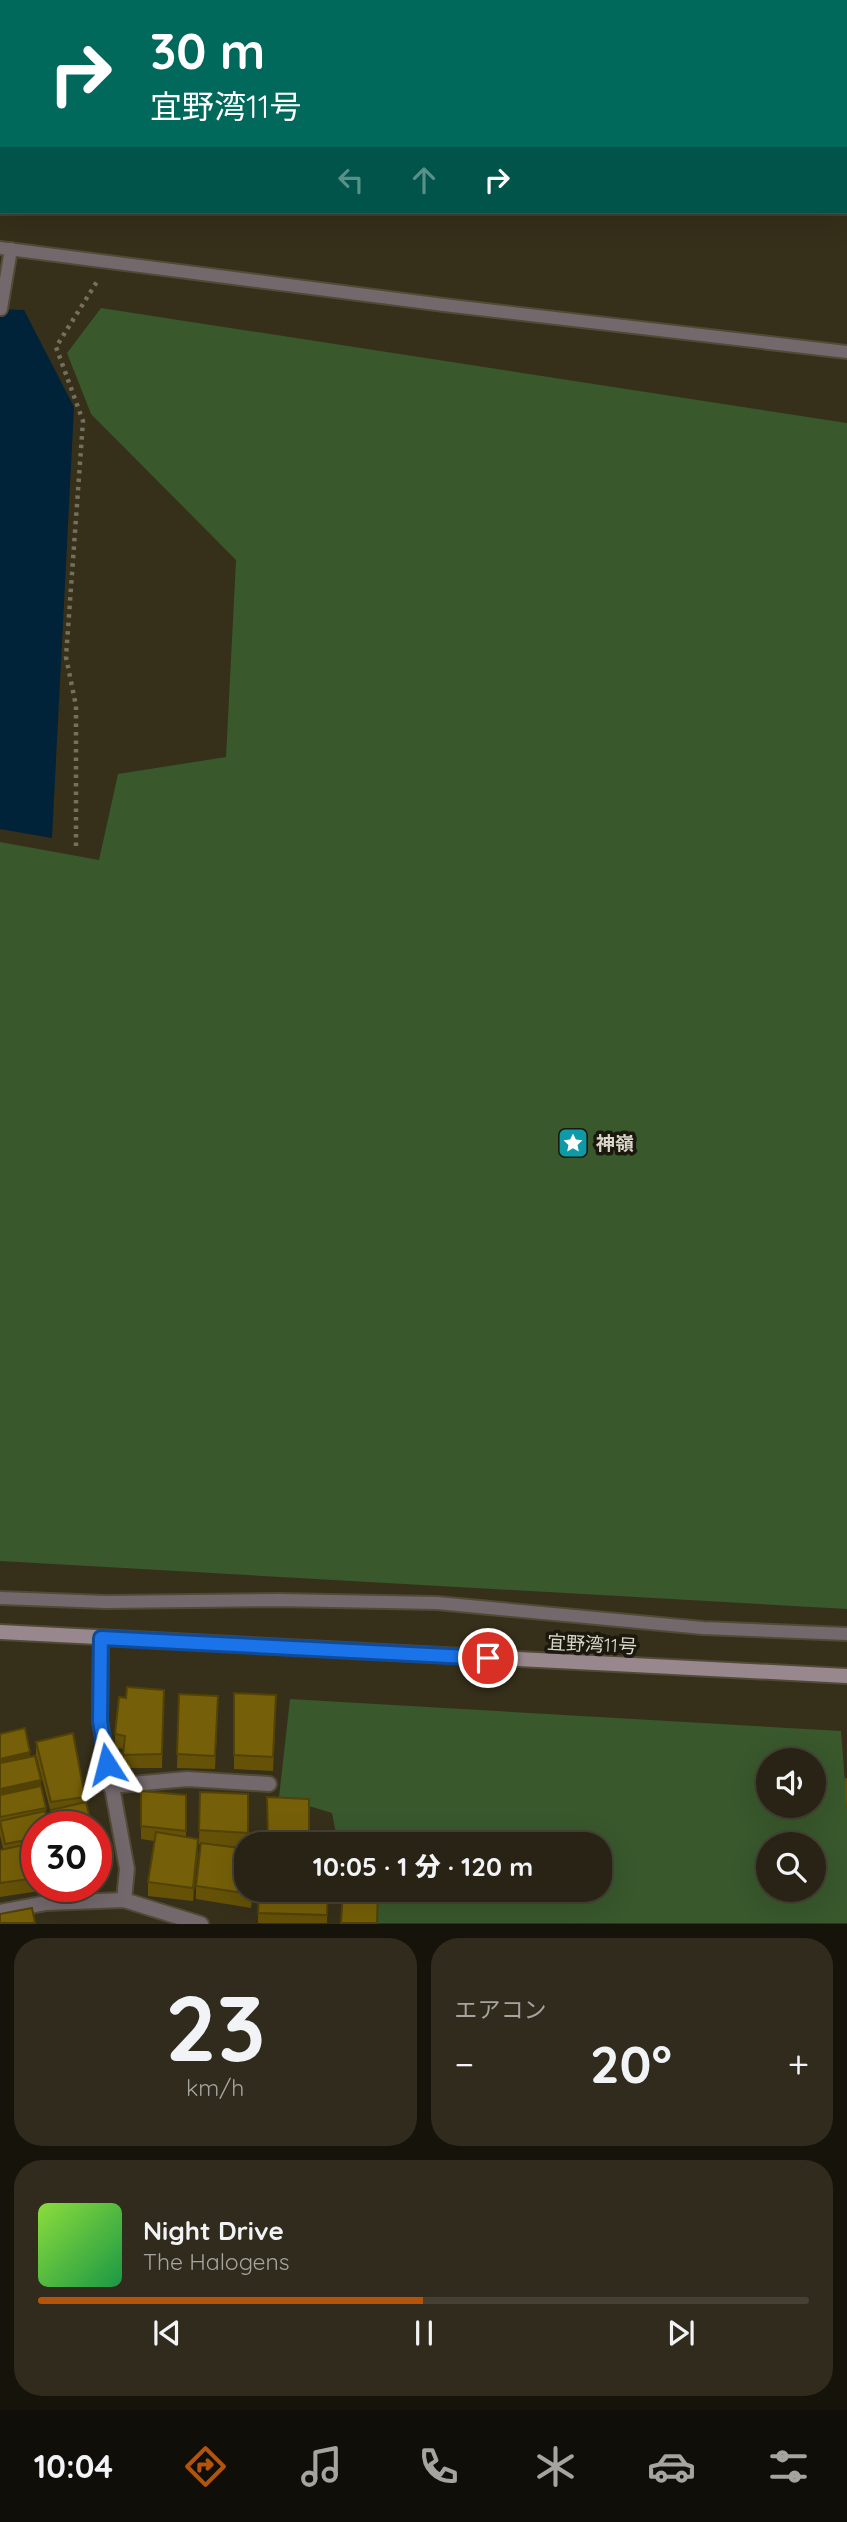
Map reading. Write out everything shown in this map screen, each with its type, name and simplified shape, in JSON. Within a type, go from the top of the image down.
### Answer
[{"type":"street","name":"宜野湾11号","points":[[0,1632],[847,1676]]},
{"type":"street","points":[[101,1638],[100,1721],[127,1869],[124,1900]]},
{"type":"street","points":[[110,1786],[187,1779],[269,1784]]},
{"type":"street","points":[[0,1913],[46,1903],[124,1900],[201,1923]]},
{"type":"lane","points":[[1,309],[6,248],[430,303],[847,352]]},
{"type":"lane","points":[[0,1598],[106,1602],[279,1600],[438,1603],[703,1628],[847,1634]]},
{"type":"path","points":[[76,846],[76,706],[66,657],[83,421],[56,347],[109,262]]},
{"type":"green space","points":[[101,308],[847,423],[847,1609],[0,1561],[0,842],[99,860],[118,774],[226,757],[236,560],[91,414],[67,353]]},
{"type":"green space","points":[[290,1699],[841,1731],[847,1808],[847,1923],[373,1923],[356,1902],[612,1902],[612,1832],[336,1832],[332,1813],[279,1797]]},
{"type":"water","points":[[0,309],[24,310],[74,407],[52,838],[0,829]]},
{"type":"building","points":[[127,1687],[164,1690],[162,1754],[123,1755],[125,1736],[115,1734],[119,1697],[126,1698]]},
{"type":"building","points":[[234,1693],[276,1695],[273,1757],[234,1755]]},
{"type":"building","points":[[179,1694],[218,1696],[215,1756],[177,1754]]},
{"type":"building","points":[[25,1728],[30,1752],[0,1759],[0,1734]]},
{"type":"building","points":[[73,1733],[85,1797],[51,1802],[36,1742]]},
{"type":"building","points":[[35,1756],[41,1780],[0,1789],[0,1763]]},
{"type":"building","points":[[41,1786],[46,1808],[0,1817],[0,1795]]},
{"type":"building","points":[[141,1791],[186,1795],[186,1831],[141,1826]]},
{"type":"building","points":[[200,1792],[248,1794],[248,1832],[199,1830]]},
{"type":"building","points":[[267,1797],[309,1799],[309,1832],[268,1832]]},
{"type":"building","points":[[86,1802],[88,1811],[51,1811]]},
{"type":"building","points":[[21,1816],[21,1841],[5,1844],[0,1821]]},
{"type":"building","points":[[156,1832],[198,1839],[193,1888],[148,1882]]},
{"type":"building","points":[[201,1843],[234,1847],[234,1892],[196,1886]]},
{"type":"building","points":[[21,1845],[21,1880],[0,1883],[0,1850]]},
{"type":"building","points":[[258,1902],[328,1902],[327,1915],[258,1913]]},
{"type":"building","points":[[342,1902],[378,1902],[377,1923],[341,1923]]},
{"type":"building","points":[[32,1908],[35,1923],[0,1923],[0,1914]]},
{"type":"place","name":"神嶺","points":[[573,1143]]},
{"type":"route","points":[[107,1764],[100,1721],[101,1638],[488,1658]]}]
